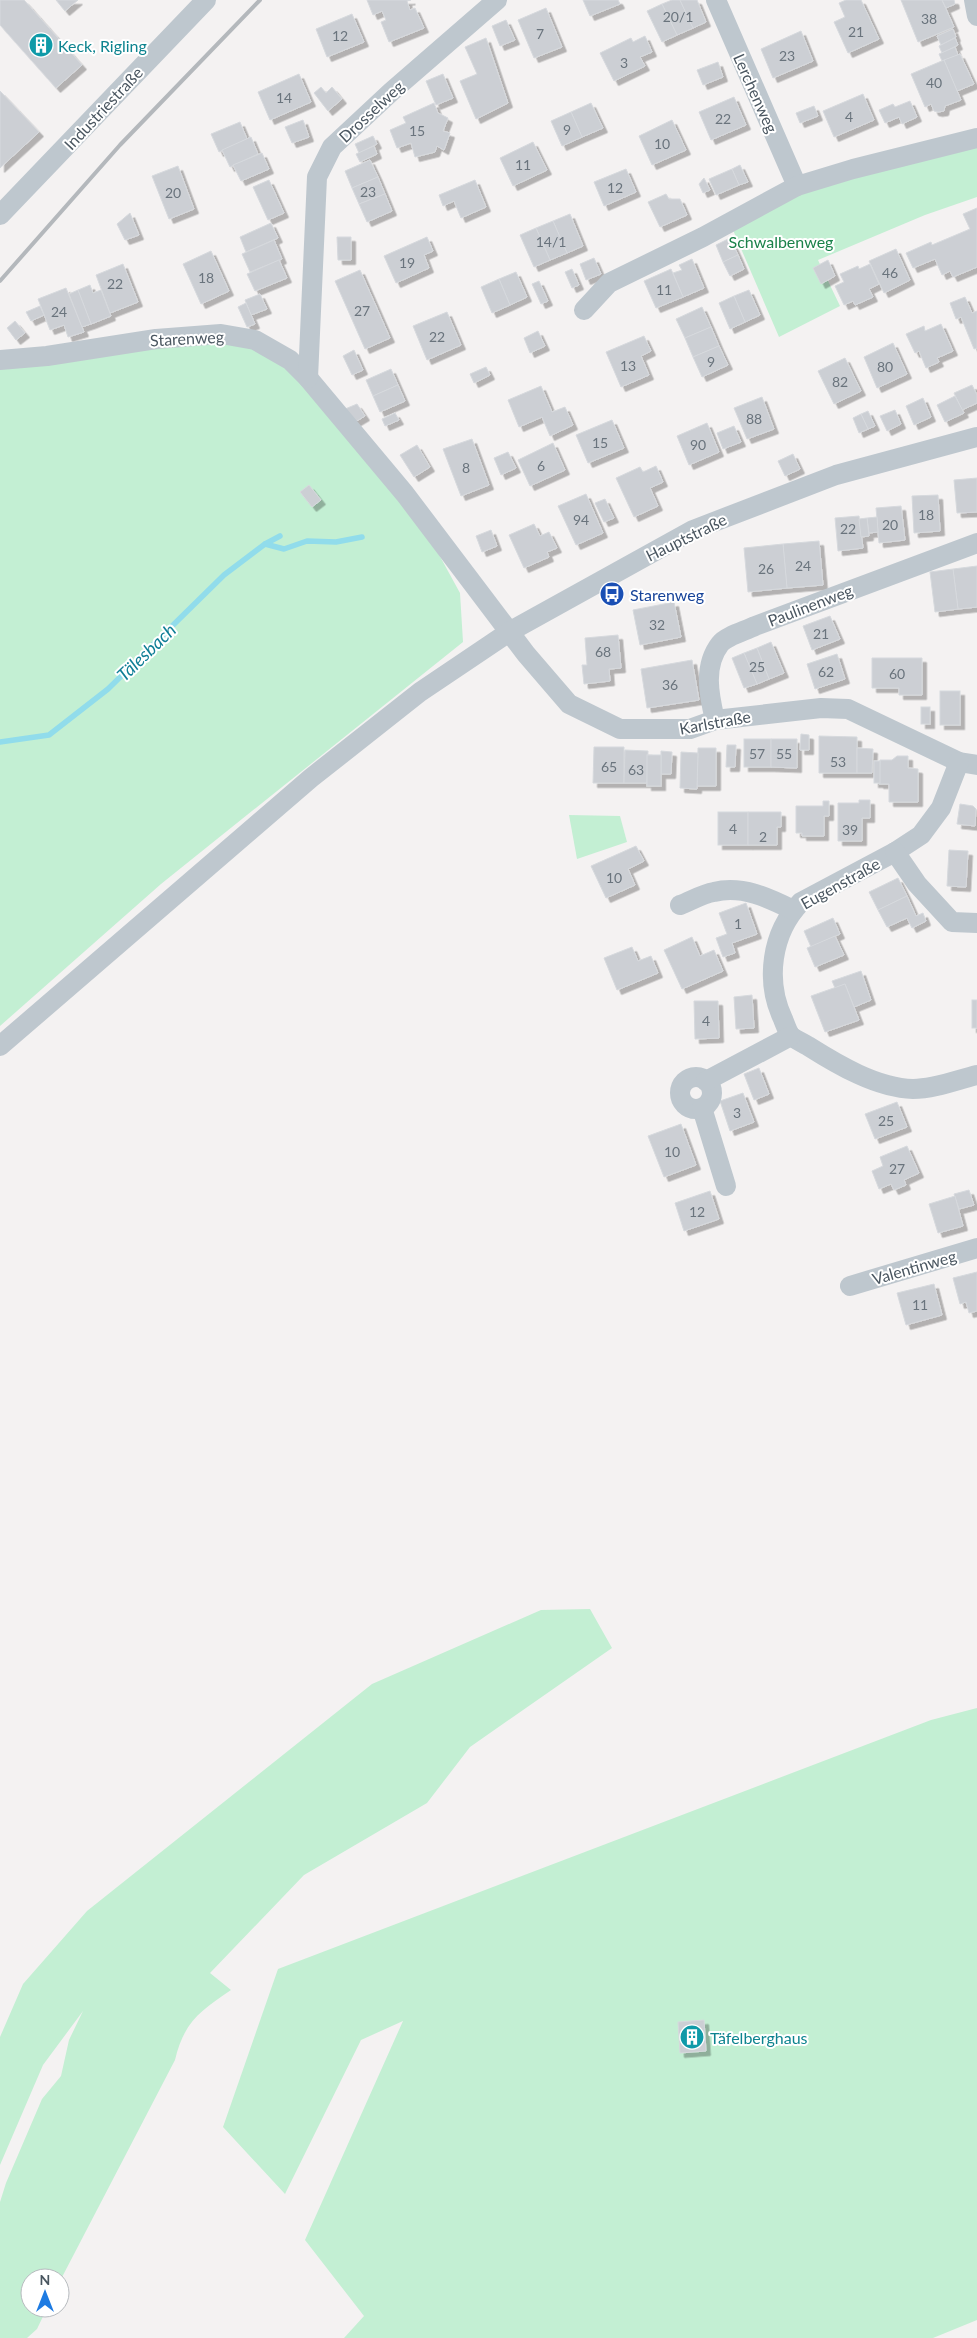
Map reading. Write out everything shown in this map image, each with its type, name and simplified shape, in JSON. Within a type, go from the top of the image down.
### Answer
[{"type":"street","name":"Industriestraße","points":[[0,214],[206,0]]},
{"type":"street","name":"Drosselweg","points":[[308,378],[317,177],[332,147],[339,140],[497,0]]},
{"type":"street","name":"Lerchenweg","points":[[716,0],[797,186]]},
{"type":"street","points":[[974,0],[977,16]]},
{"type":"street","points":[[584,310],[609,283],[703,237],[797,186],[853,169],[977,138]]},
{"type":"street","name":"Starenweg","points":[[0,360],[47,356],[156,339],[221,334],[255,340],[290,360],[308,378],[405,494],[509,632]]},
{"type":"street","name":"Hauptstraße","points":[[0,1046],[311,778],[420,692],[509,632],[693,530],[836,475],[977,437]]},
{"type":"street","name":"Paulinenweg","points":[[715,720],[710,697],[709,666],[721,643],[755,626],[977,543]]},
{"type":"street","name":"Karlstraße","points":[[509,632],[569,704],[620,729],[690,729],[715,720],[822,708],[848,709],[968,764]]},
{"type":"street","name":"Eugenstraße","points":[[791,1036],[780,1012],[772,980],[774,955],[786,920],[801,902],[895,852],[921,835],[941,808],[968,764]]},
{"type":"street","points":[[895,852],[917,884],[952,922],[977,923]]},
{"type":"street","points":[[680,905],[714,892],[734,890],[765,896],[793,910]]},
{"type":"street","points":[[706,1081],[791,1036],[832,1061],[885,1084],[914,1088],[941,1084],[977,1075]]},
{"type":"street","points":[[697,1077],[706,1081],[712,1095],[702,1108],[692,1109],[683,1103],[680,1098],[680,1088],[686,1079],[697,1077]]},
{"type":"street","points":[[702,1108],[726,1186]]},
{"type":"street","name":"Valentinweg","points":[[850,1286],[977,1248]]},
{"type":"green space","name":"Schwalbenweg","points":[[977,138],[977,197],[925,215],[818,260],[840,306],[779,337],[730,223],[797,186]]},
{"type":"green space","points":[[258,340],[402,487],[460,593],[463,642],[161,884],[0,1026],[0,361]]},
{"type":"green space","points":[[569,815],[620,816],[627,842],[577,859]]},
{"type":"green space","points":[[590,1609],[612,1648],[470,1747],[427,1803],[304,1875],[210,1973],[231,1990],[210,2004],[188,2027],[175,2060],[67,2268],[20,2268],[20,2318],[42,2318],[37,2329],[27,2338],[0,2338],[0,2202],[6,2183],[42,2099],[61,2076],[69,2040],[83,2011],[43,2065],[0,2165],[0,2037],[23,1984],[87,1911],[372,1684],[541,1610]]},
{"type":"green space","points":[[977,1708],[977,2320],[933,2338],[344,2338],[364,2316],[305,2240],[403,2021],[361,2040],[285,2194],[223,2127],[278,1969],[931,1720]]},
{"type":"building","name":"Keck, Rigling","points":[[0,0],[24,0],[82,65],[56,88],[0,25]]},
{"type":"building","points":[[56,0],[78,0],[65,11]]},
{"type":"building","points":[[367,0],[411,0],[407,1],[410,10],[415,8],[424,28],[389,42],[381,22],[386,20],[382,11],[373,15]]},
{"type":"building","points":[[583,0],[618,0],[620,4],[590,16]]},
{"type":"building","points":[[672,0],[680,0],[693,28],[677,35],[662,4]]},
{"type":"building","points":[[680,0],[697,0],[706,22],[693,28]]},
{"type":"building","points":[[846,0],[861,0],[879,39],[848,53],[834,22],[845,17],[839,3]]},
{"type":"building","points":[[901,0],[942,0],[954,27],[918,42]]},
{"type":"building","points":[[942,0],[954,0],[955,4],[946,8]]},
{"type":"building","points":[[662,4],[677,35],[662,42],[647,11]]},
{"type":"building","points":[[546,8],[562,47],[534,58],[518,20]]},
{"type":"building","points":[[352,14],[364,42],[327,57],[316,29]]},
{"type":"building","points":[[506,20],[515,40],[500,46],[492,26]]},
{"type":"building","points":[[953,29],[956,37],[941,45],[937,36]]},
{"type":"building","points":[[801,31],[813,61],[773,78],[761,49]]},
{"type":"building","points":[[645,36],[652,52],[640,57],[645,66],[614,81],[600,53],[631,38],[633,42]]},
{"type":"building","points":[[486,38],[508,103],[476,119],[460,81],[477,74],[465,47]]},
{"type":"building","points":[[955,38],[958,45],[942,53],[939,46]]},
{"type":"building","points":[[955,47],[958,55],[942,61],[939,54]]},
{"type":"building","points":[[960,54],[974,84],[957,91],[944,60]]},
{"type":"building","points":[[944,60],[961,100],[945,106],[944,111],[938,112],[934,111],[931,104],[925,107],[911,74]]},
{"type":"building","points":[[718,62],[723,77],[703,85],[697,70]]},
{"type":"building","points":[[299,74],[311,102],[270,120],[258,92]]},
{"type":"building","points":[[443,74],[453,98],[436,105],[426,81]]},
{"type":"building","points":[[321,87],[326,93],[332,87],[342,99],[328,111],[314,93]]},
{"type":"building","points":[[0,91],[39,132],[0,168]]},
{"type":"building","points":[[863,94],[874,120],[834,137],[823,111]]},
{"type":"building","points":[[734,97],[746,125],[711,140],[699,112]]},
{"type":"building","points":[[910,101],[917,117],[902,124],[899,117],[885,123],[879,110],[893,104],[895,107]]},
{"type":"building","points":[[434,103],[438,113],[448,118],[443,131],[450,133],[444,150],[437,146],[435,152],[415,157],[411,143],[397,148],[390,130],[406,123],[403,117]]},
{"type":"building","points":[[591,103],[603,128],[582,137],[571,112]]},
{"type":"building","points":[[814,106],[818,116],[800,123],[796,113]]},
{"type":"building","points":[[571,112],[582,137],[562,146],[551,121]]},
{"type":"building","points":[[303,120],[309,137],[292,143],[285,127]]},
{"type":"building","points":[[672,120],[686,150],[652,165],[639,136]]},
{"type":"building","points":[[240,122],[247,139],[219,152],[211,134]]},
{"type":"building","points":[[373,136],[377,144],[359,153],[355,144]]},
{"type":"building","points":[[251,137],[258,154],[230,167],[222,150]]},
{"type":"building","points":[[533,142],[547,170],[513,186],[500,158]]},
{"type":"building","points":[[374,146],[377,154],[360,162],[356,154]]},
{"type":"building","points":[[262,153],[269,169],[241,181],[233,165]]},
{"type":"building","points":[[370,160],[378,177],[352,188],[345,171]]},
{"type":"building","points":[[740,165],[748,182],[739,185],[732,169]]},
{"type":"building","points":[[178,166],[194,209],[169,219],[152,176]]},
{"type":"building","points":[[626,169],[636,192],[604,206],[594,182]]},
{"type":"building","points":[[732,169],[739,185],[716,195],[709,179]]},
{"type":"building","points":[[378,177],[385,194],[359,204],[352,188]]},
{"type":"building","points":[[704,178],[710,190],[703,193],[699,184]]},
{"type":"building","points":[[269,180],[284,213],[268,220],[253,187]]},
{"type":"building","points":[[475,180],[486,207],[461,218],[454,201],[443,206],[439,195]]},
{"type":"building","points":[[385,194],[392,211],[367,222],[359,204]]},
{"type":"building","points":[[666,194],[669,199],[680,199],[687,215],[660,227],[648,202]]},
{"type":"building","points":[[977,208],[977,267],[953,277],[950,271],[942,275],[935,259],[913,268],[906,253],[931,242],[932,245],[970,229],[963,214]]},
{"type":"building","points":[[130,213],[139,235],[125,240],[117,224]]},
{"type":"building","points":[[570,214],[583,246],[567,253],[553,221]]},
{"type":"building","points":[[553,221],[567,253],[550,260],[536,228]]},
{"type":"building","points":[[271,223],[278,238],[246,252],[240,237]]},
{"type":"building","points":[[536,228],[550,260],[534,267],[520,235]]},
{"type":"building","points":[[337,237],[351,237],[351,260],[338,260]]},
{"type":"building","points":[[427,237],[433,251],[424,255],[429,268],[396,283],[384,256]]},
{"type":"building","points":[[730,238],[738,255],[723,262],[716,245]]},
{"type":"building","points":[[274,240],[282,259],[250,272],[242,254]]},
{"type":"building","points":[[896,249],[910,280],[884,293],[869,261]]},
{"type":"building","points":[[211,251],[229,291],[201,304],[183,264]]},
{"type":"building","points":[[738,255],[744,269],[730,276],[723,262]]},
{"type":"building","points":[[594,258],[601,274],[586,280],[580,264]]},
{"type":"building","points":[[692,259],[704,288],[683,297],[673,273],[682,270],[679,265]]},
{"type":"building","points":[[279,260],[287,278],[255,291],[247,274]]},
{"type":"building","points":[[828,260],[835,276],[821,284],[813,268]]},
{"type":"building","points":[[123,264],[138,302],[110,313],[96,275]]},
{"type":"building","points":[[870,264],[879,284],[869,289],[873,297],[855,305],[853,301],[844,305],[835,286],[844,282],[840,274],[858,266],[859,269]]},
{"type":"building","points":[[572,269],[579,285],[572,288],[565,272]]},
{"type":"building","points":[[671,269],[683,297],[656,308],[644,281]]},
{"type":"building","points":[[360,270],[390,338],[365,349],[335,281]]},
{"type":"building","points":[[516,272],[527,297],[510,305],[499,279]]},
{"type":"building","points":[[499,279],[510,305],[492,313],[481,287]]},
{"type":"building","points":[[539,281],[548,301],[541,304],[532,284]]},
{"type":"building","points":[[90,285],[93,293],[101,290],[111,316],[91,324],[78,290]]},
{"type":"building","points":[[66,288],[84,332],[68,337],[64,325],[50,330],[38,299]]},
{"type":"building","points":[[78,290],[91,324],[82,327],[69,294]]},
{"type":"building","points":[[749,290],[760,315],[745,322],[734,296]]},
{"type":"building","points":[[260,294],[267,309],[251,315],[245,300]]},
{"type":"building","points":[[734,296],[745,322],[730,329],[719,303]]},
{"type":"building","points":[[965,297],[972,313],[977,311],[977,348],[974,349],[961,317],[956,319],[950,303]]},
{"type":"building","points":[[246,303],[255,324],[247,327],[238,307]]},
{"type":"building","points":[[40,306],[44,315],[31,321],[26,312]]},
{"type":"building","points":[[702,307],[711,327],[685,338],[676,319]]},
{"type":"building","points":[[447,312],[461,345],[427,360],[413,326]]},
{"type":"building","points":[[15,321],[25,333],[16,340],[7,328]]},
{"type":"building","points":[[941,324],[953,351],[937,358],[939,362],[926,368],[919,351],[915,353],[906,334],[924,326],[925,331]]},
{"type":"building","points":[[711,327],[719,346],[693,357],[685,338]]},
{"type":"building","points":[[538,331],[545,346],[530,353],[524,338]]},
{"type":"building","points":[[644,336],[651,351],[641,356],[649,375],[621,387],[606,352]]},
{"type":"building","points":[[893,343],[907,374],[877,388],[864,357]]},
{"type":"building","points":[[719,346],[728,365],[702,377],[693,357]]},
{"type":"building","points":[[354,350],[363,370],[352,375],[343,356]]},
{"type":"building","points":[[845,358],[861,391],[834,404],[818,371]]},
{"type":"building","points":[[486,367],[490,375],[474,383],[470,374]]},
{"type":"building","points":[[391,369],[398,385],[373,396],[366,380]]},
{"type":"building","points":[[398,385],[405,401],[380,412],[373,396]]},
{"type":"building","points":[[972,385],[977,395],[977,403],[962,410],[954,393]]},
{"type":"building","points":[[541,386],[552,412],[565,407],[573,425],[550,436],[542,417],[519,427],[508,400]]},
{"type":"building","points":[[955,396],[964,413],[945,422],[937,405]]},
{"type":"building","points":[[762,397],[774,429],[747,439],[734,408]]},
{"type":"building","points":[[923,398],[931,417],[914,425],[906,406]]},
{"type":"building","points":[[357,404],[365,416],[355,422],[345,409]]},
{"type":"building","points":[[895,410],[901,424],[887,431],[880,416]]},
{"type":"building","points":[[868,411],[875,426],[868,429],[861,414]]},
{"type":"building","points":[[395,413],[399,420],[385,426],[382,419]]},
{"type":"building","points":[[861,414],[868,429],[859,433],[853,418]]},
{"type":"building","points":[[612,420],[624,448],[588,463],[576,435]]},
{"type":"building","points":[[707,423],[719,452],[689,465],[677,436]]},
{"type":"building","points":[[734,426],[741,442],[723,449],[717,433]]},
{"type":"building","points":[[472,439],[489,485],[461,496],[443,449]]},
{"type":"building","points":[[553,443],[565,470],[530,486],[518,460]]},
{"type":"building","points":[[417,445],[430,467],[414,477],[400,455]]},
{"type":"building","points":[[508,452],[516,468],[501,475],[494,458]]},
{"type":"building","points":[[793,454],[800,469],[785,476],[778,461]]},
{"type":"building","points":[[656,466],[663,482],[650,488],[658,506],[634,517],[616,478],[640,467],[643,472]]},
{"type":"building","points":[[977,478],[977,512],[957,513],[954,480]]},
{"type":"building","points":[[309,485],[321,500],[312,507],[300,492]]},
{"type":"building","points":[[586,494],[603,533],[576,545],[558,506]]},
{"type":"building","points":[[938,495],[940,531],[914,533],[912,496]]},
{"type":"building","points":[[605,499],[614,518],[604,522],[595,503]]},
{"type":"building","points":[[901,506],[905,540],[879,543],[876,508]]},
{"type":"building","points":[[859,516],[863,548],[838,551],[835,518]]},
{"type":"building","points":[[877,517],[878,532],[869,533],[867,518]]},
{"type":"building","points":[[867,518],[869,536],[861,537],[859,519]]},
{"type":"building","points":[[534,524],[540,536],[549,532],[557,548],[547,552],[549,557],[524,568],[509,535]]},
{"type":"building","points":[[491,530],[497,546],[482,552],[476,536]]},
{"type":"building","points":[[819,541],[823,585],[787,588],[783,544]]},
{"type":"building","points":[[783,544],[787,588],[748,592],[744,548]]},
{"type":"building","points":[[977,566],[977,607],[958,609],[953,569]]},
{"type":"building","points":[[953,569],[958,609],[935,612],[930,572]]},
{"type":"building","points":[[674,602],[681,637],[640,645],[633,610]]},
{"type":"building","points":[[830,616],[840,639],[812,650],[803,626]]},
{"type":"building","points":[[618,635],[621,668],[609,669],[610,681],[584,684],[582,665],[587,665],[585,638]]},
{"type":"building","points":[[771,642],[784,673],[769,679],[757,648]]},
{"type":"building","points":[[757,648],[769,679],[757,684],[744,653]]},
{"type":"building","points":[[744,653],[757,684],[744,688],[732,658]]},
{"type":"building","points":[[837,654],[845,679],[815,689],[807,664]]},
{"type":"building","points":[[872,658],[922,658],[922,695],[899,695],[899,688],[872,688]]},
{"type":"building","points":[[692,660],[699,700],[647,708],[641,669]]},
{"type":"building","points":[[940,691],[960,691],[960,725],[940,725]]},
{"type":"building","points":[[921,707],[930,707],[930,724],[921,724]]},
{"type":"building","points":[[801,734],[809,735],[809,750],[800,750]]},
{"type":"building","points":[[819,736],[857,737],[857,773],[819,773]]},
{"type":"building","points":[[744,739],[771,739],[771,767],[744,767]]},
{"type":"building","points":[[771,739],[797,739],[797,768],[771,767]]},
{"type":"building","points":[[727,745],[736,745],[735,767],[726,767]]},
{"type":"building","points":[[594,747],[624,747],[624,783],[593,783]]},
{"type":"building","points":[[698,748],[716,748],[716,786],[697,786]]},
{"type":"building","points":[[857,748],[873,749],[872,773],[857,773]]},
{"type":"building","points":[[625,750],[648,751],[647,783],[624,783]]},
{"type":"building","points":[[661,751],[672,752],[671,774],[661,774]]},
{"type":"building","points":[[681,752],[698,753],[697,789],[680,788]]},
{"type":"building","points":[[647,755],[661,755],[661,786],[647,786]]},
{"type":"building","points":[[897,756],[908,756],[908,768],[918,769],[918,802],[889,802],[889,784],[879,784],[880,760],[892,760]]},
{"type":"building","points":[[874,761],[880,761],[880,783],[874,783]]},
{"type":"building","points":[[859,800],[870,800],[870,818],[862,818],[862,841],[838,841],[838,803],[859,803]]},
{"type":"building","points":[[823,801],[829,801],[829,816],[824,816],[824,836],[802,836],[802,833],[796,833],[796,806],[823,806]]},
{"type":"building","points":[[960,804],[973,806],[976,809],[975,826],[957,824]]},
{"type":"building","points":[[718,812],[748,812],[748,845],[718,845]]},
{"type":"building","points":[[748,812],[781,812],[781,827],[777,827],[777,845],[748,845]]},
{"type":"building","points":[[636,846],[644,861],[628,869],[635,885],[606,898],[591,866]]},
{"type":"building","points":[[949,850],[968,851],[966,887],[947,886]]},
{"type":"building","points":[[898,878],[907,896],[878,910],[869,892]]},
{"type":"building","points":[[907,896],[916,916],[923,913],[926,921],[912,928],[907,918],[887,927],[878,910]]},
{"type":"building","points":[[746,903],[757,934],[732,943],[735,953],[723,957],[716,938],[727,934],[719,913]]},
{"type":"building","points":[[833,918],[840,934],[811,947],[804,931]]},
{"type":"building","points":[[835,936],[844,955],[815,967],[807,948]]},
{"type":"building","points":[[692,937],[700,956],[714,950],[723,971],[682,989],[664,950]]},
{"type":"building","points":[[632,947],[638,961],[651,956],[658,973],[617,990],[604,958]]},
{"type":"building","points":[[861,971],[871,1000],[854,1007],[845,984],[835,988],[832,981]]},
{"type":"building","points":[[845,984],[859,1020],[825,1032],[811,996]]},
{"type":"building","points":[[752,995],[754,1028],[736,1029],[734,997]]},
{"type":"building","points":[[972,1000],[977,1000],[977,1028],[972,1028]]},
{"type":"building","points":[[694,1001],[718,1001],[719,1038],[695,1039]]},
{"type":"building","points":[[759,1068],[769,1094],[754,1100],[744,1074]]},
{"type":"building","points":[[743,1093],[754,1122],[730,1131],[720,1101]]},
{"type":"building","points":[[897,1102],[907,1127],[875,1139],[865,1114]]},
{"type":"building","points":[[681,1124],[696,1165],[664,1177],[648,1136]]},
{"type":"building","points":[[907,1146],[919,1173],[904,1180],[906,1185],[894,1190],[891,1184],[879,1189],[872,1171],[883,1166],[880,1157]]},
{"type":"building","points":[[969,1190],[974,1205],[959,1209],[954,1194]]},
{"type":"building","points":[[710,1191],[719,1219],[684,1231],[675,1203]]},
{"type":"building","points":[[955,1196],[963,1226],[938,1233],[929,1204]]},
{"type":"building","points":[[977,1272],[977,1311],[969,1313],[966,1302],[960,1304],[953,1278]]},
{"type":"building","points":[[934,1284],[942,1315],[906,1325],[897,1293]]},
{"type":"building","name":"Täfelberghaus","points":[[704,2020],[706,2051],[680,2053],[678,2022]]},
{"type":"waterway","name":"Tälesbach","points":[[0,742],[49,735],[108,689],[224,575],[265,544],[280,536]]},
{"type":"waterway","points":[[265,544],[284,549],[307,541],[336,542],[362,537]]},
{"type":"railway","points":[[0,281],[120,145],[260,0]]},
{"type":"place","name":"Keck, Rigling","points":[[41,45]]},
{"type":"place","name":"Starenweg","points":[[612,594]]},
{"type":"place","name":"Täfelberghaus","points":[[692,2037]]}]
